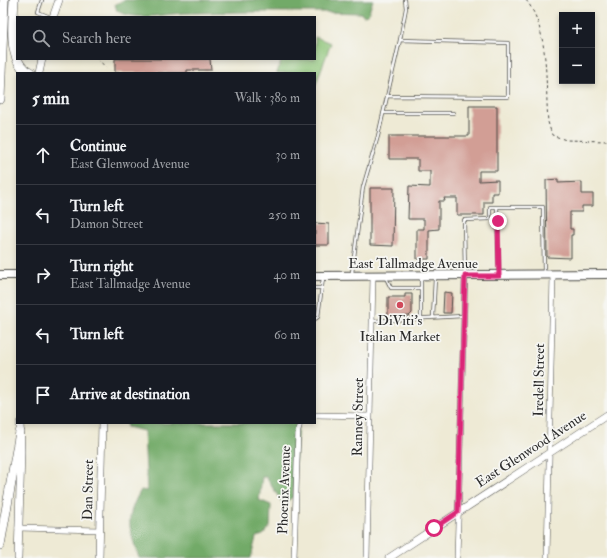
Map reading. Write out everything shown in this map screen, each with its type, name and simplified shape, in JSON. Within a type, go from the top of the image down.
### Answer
[{"type":"highway","points":[[0,99],[4,0]]},
{"type":"highway","points":[[14,0],[13,29],[16,56]]},
{"type":"highway","points":[[18,60],[21,68],[28,72]]},
{"type":"highway","points":[[0,545],[20,427]]},
{"type":"main road","name":"East Tallmadge Avenue","points":[[319,276],[499,276],[607,274]]},
{"type":"main road","points":[[3,275],[16,275]]},
{"type":"street","points":[[53,16],[59,0]]},
{"type":"street","points":[[39,72],[42,60]]},
{"type":"street","name":"Iredell Street","points":[[547,558],[553,274]]},
{"type":"street","name":"Ranney Street","points":[[367,558],[373,276]]},
{"type":"street","points":[[457,558],[465,276]]},
{"type":"street","points":[[316,415],[370,416]]},
{"type":"street","name":"East Glenwood Avenue","points":[[389,558],[607,415]]},
{"type":"street","name":"Dan Street","points":[[99,558],[102,424]]},
{"type":"street","name":"Phoenix Avenue","points":[[294,558],[297,442],[300,424]]},
{"type":"street","points":[[18,558],[21,451],[20,427]]},
{"type":"street","points":[[18,528],[100,530]]},
{"type":"lane","points":[[42,0],[38,12],[48,16]]},
{"type":"lane","points":[[352,276],[363,187],[383,113],[400,40],[406,8],[405,0]]},
{"type":"lane","points":[[387,96],[508,97],[508,43],[400,40]]},
{"type":"lane","points":[[383,113],[452,114]]},
{"type":"lane","points":[[497,207],[499,276]]},
{"type":"lane","points":[[465,276],[464,220],[490,219],[490,208],[497,207],[543,207],[544,275]]},
{"type":"lane","points":[[316,318],[318,317],[322,288],[319,276]]},
{"type":"lane","points":[[385,276],[391,288],[421,288]]},
{"type":"lane","points":[[421,276],[421,318]]},
{"type":"lane","points":[[433,317],[435,276]]},
{"type":"lane","points":[[316,288],[322,288]]},
{"type":"lane","points":[[373,321],[438,316],[463,316]]},
{"type":"path","points":[[526,0],[534,10],[542,30],[548,122],[552,135],[566,140],[607,141]]},
{"type":"path","points":[[98,60],[107,68]]},
{"type":"green space","points":[[126,0],[373,0],[368,15],[363,16],[361,13],[275,12],[180,13],[135,16],[117,11],[115,4]]},
{"type":"green space","points":[[316,37],[331,43],[316,83],[316,72],[277,72],[282,60],[316,60]]},
{"type":"green space","points":[[126,424],[298,424],[293,497],[283,504],[266,477],[262,477],[259,500],[271,505],[270,527],[263,535],[256,537],[251,558],[139,558],[131,531],[130,516],[141,490],[147,491],[144,431],[127,427]]},
{"type":"building","points":[[115,60],[210,60],[211,70],[187,70],[187,72],[115,72]]},
{"type":"building","points":[[469,106],[497,106],[497,171],[479,171],[479,181],[498,180],[498,193],[492,193],[492,202],[484,202],[484,215],[457,215],[457,198],[444,198],[445,201],[439,201],[439,229],[429,230],[429,259],[417,259],[417,229],[424,229],[424,219],[408,219],[409,186],[430,187],[430,171],[418,171],[418,159],[389,159],[389,136],[469,136]]},
{"type":"building","points":[[558,179],[558,183],[582,182],[582,194],[593,194],[593,206],[582,206],[582,212],[570,212],[570,229],[573,229],[573,235],[571,235],[571,258],[547,257],[546,180]]},
{"type":"building","points":[[370,188],[394,188],[393,246],[370,245]]},
{"type":"building","points":[[316,223],[329,224],[329,245],[316,245]]},
{"type":"building","points":[[444,292],[452,293],[451,313],[443,313]]},
{"type":"building","name":"DiViti's Italian Market","points":[[405,294],[412,294],[412,313],[409,316],[388,317],[388,297],[405,297]]},
{"type":"place","name":"DiViti's Italian Market","points":[[400,305]]},
{"type":"route","points":[[434,528],[458,512],[463,300],[465,276],[499,276],[498,221]]}]
